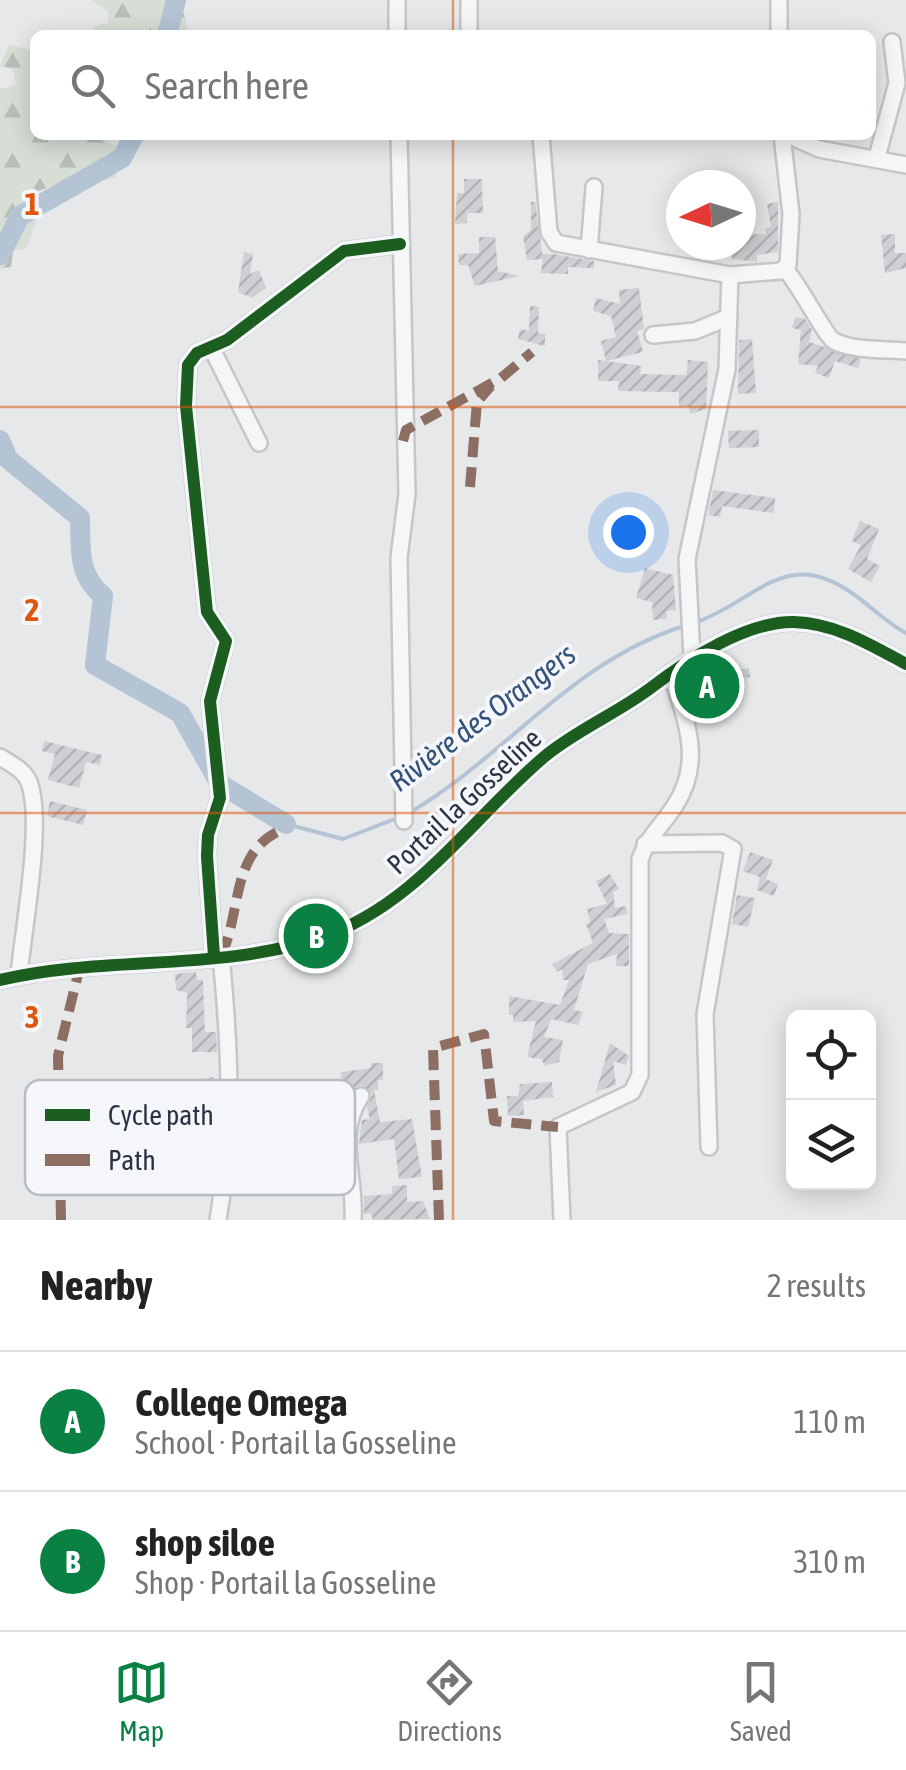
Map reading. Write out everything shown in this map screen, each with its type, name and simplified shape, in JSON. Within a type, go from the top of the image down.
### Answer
[{"type":"street","points":[[397,0],[397,30]]},
{"type":"street","points":[[469,0],[470,30]]},
{"type":"street","points":[[778,0],[779,30]]},
{"type":"street","points":[[877,158],[896,83],[892,42]]},
{"type":"street","points":[[399,140],[407,494],[399,558],[404,822]]},
{"type":"street","points":[[541,140],[549,232],[562,247],[730,275],[786,269]]},
{"type":"street","points":[[785,140],[791,214],[786,269],[812,302],[826,336],[836,343],[906,351]]},
{"type":"street","points":[[797,140],[819,149],[906,165]]},
{"type":"street","points":[[589,250],[594,188]]},
{"type":"street","points":[[230,1080],[230,1041],[214,956],[207,856],[220,798],[210,701],[226,642],[207,612],[185,390],[191,358],[226,340],[344,251],[400,244]]},
{"type":"street","points":[[692,657],[688,559],[727,369],[730,275]]},
{"type":"street","points":[[654,335],[695,331],[729,317]]},
{"type":"street","points":[[211,346],[258,443]]},
{"type":"street","name":"Portail la Gosseline","points":[[0,980],[214,956],[322,937],[376,913],[419,879],[546,755],[692,657],[761,628],[792,622],[846,633],[906,664]]},
{"type":"street","points":[[562,1220],[558,1127],[632,1092],[640,1075],[640,859],[645,844],[683,793],[694,752],[670,672]]},
{"type":"street","points":[[0,757],[26,776],[32,797],[33,838],[19,976]]},
{"type":"street","points":[[645,844],[722,843],[734,850],[705,1014],[709,1147]]},
{"type":"street","points":[[355,1104],[361,1096]]},
{"type":"street","points":[[218,1220],[222,1195]]},
{"type":"street","points":[[353,1220],[354,1195]]},
{"type":"green space","points":[[91,0],[180,0],[188,28],[96,30],[94,26],[108,23],[108,12]]},
{"type":"green space","points":[[9,45],[30,50],[30,140],[104,140],[120,149],[116,177],[48,188],[25,198],[37,218],[27,248],[13,251],[11,267],[0,269],[0,89],[16,85],[13,69],[0,66]]},
{"type":"building","points":[[464,179],[482,179],[483,213],[467,213],[467,223],[455,224],[457,193],[464,193]]},
{"type":"building","points":[[531,202],[535,202],[543,258],[543,254],[553,254],[594,261],[594,268],[568,267],[568,274],[541,273],[543,259],[527,260],[523,236],[531,230]]},
{"type":"building","points":[[778,202],[778,252],[757,255],[757,262],[740,260],[756,260],[756,234],[766,234],[765,228],[771,227],[767,204]]},
{"type":"building","points":[[895,234],[895,253],[906,253],[906,268],[885,273],[881,235]]},
{"type":"building","points":[[479,237],[495,237],[498,271],[519,276],[475,286],[468,265],[459,265],[458,254],[479,253]]},
{"type":"building","points":[[244,252],[253,254],[250,274],[259,270],[266,288],[252,298],[238,292]]},
{"type":"building","points":[[639,288],[644,329],[637,331],[643,352],[606,361],[601,341],[616,337],[611,316],[593,311],[596,298],[620,304],[619,290]]},
{"type":"building","points":[[530,306],[539,307],[538,333],[545,334],[545,346],[518,339],[520,329],[529,331]]},
{"type":"building","points":[[795,317],[805,319],[812,330],[809,342],[861,359],[858,368],[835,361],[829,378],[815,373],[818,366],[798,364],[801,330],[792,328]]},
{"type":"building","points":[[752,339],[756,393],[738,394],[739,340]]},
{"type":"building","points":[[598,360],[641,366],[640,374],[686,375],[688,360],[708,362],[706,409],[690,414],[689,406],[679,407],[679,392],[618,391],[619,381],[598,381]]},
{"type":"building","points":[[759,430],[759,447],[729,448],[728,431]]},
{"type":"building","points":[[713,490],[775,498],[774,513],[722,506],[720,517],[708,515]]},
{"type":"building","points":[[860,521],[879,529],[867,559],[880,566],[871,582],[848,569],[861,545],[852,541]]},
{"type":"building","points":[[645,568],[673,575],[676,610],[666,611],[667,619],[653,620],[652,602],[636,598]]},
{"type":"building","points":[[720,656],[732,671],[749,668],[750,677],[734,679],[735,686],[721,689],[716,663],[702,671],[700,667]]},
{"type":"building","points":[[44,741],[102,755],[100,765],[86,762],[79,788],[48,780],[55,754],[42,751]]},
{"type":"building","points":[[50,801],[87,810],[83,825],[47,816]]},
{"type":"building","points":[[750,852],[773,860],[766,879],[761,877],[778,884],[774,896],[757,890],[760,877],[743,871]]},
{"type":"building","points":[[610,874],[619,889],[613,892],[615,908],[626,906],[628,914],[604,919],[609,933],[629,934],[629,966],[616,966],[617,954],[588,964],[574,1010],[583,1012],[578,1025],[551,1019],[544,1037],[563,1040],[559,1062],[544,1066],[542,1059],[527,1057],[536,1021],[513,1022],[509,996],[560,1005],[569,980],[563,980],[562,969],[557,972],[552,964],[593,943],[586,924],[590,922],[587,909],[607,904],[596,881]]},
{"type":"building","points":[[737,895],[755,898],[748,927],[732,924]]},
{"type":"building","points":[[196,972],[197,980],[203,980],[205,1032],[216,1032],[217,1052],[192,1052],[192,1028],[186,1028],[187,993],[176,990],[175,974]]},
{"type":"building","points":[[610,1043],[629,1056],[626,1065],[613,1061],[616,1085],[596,1092]]},
{"type":"building","points":[[371,1063],[383,1063],[383,1080],[378,1080],[378,1090],[374,1090],[380,1122],[412,1119],[422,1177],[399,1179],[394,1139],[359,1144],[362,1120],[370,1119],[367,1108],[372,1095],[362,1085],[355,1088],[355,1080],[342,1080],[341,1072],[371,1068]]},
{"type":"building","points":[[552,1082],[553,1097],[523,1101],[524,1115],[508,1116],[507,1096],[518,1096],[520,1084]]},
{"type":"building","points":[[407,1185],[407,1202],[423,1201],[430,1219],[373,1220],[371,1213],[364,1214],[364,1196],[392,1194],[392,1186]]},
{"type":"waterway","name":"Rivière des Orangers","points":[[168,30],[176,0]]},
{"type":"waterway","name":"Rivière des Orangers","points":[[0,255],[20,216],[122,158],[131,140]]},
{"type":"waterway","name":"Rivière des Orangers","points":[[0,440],[8,459],[80,518],[85,570],[103,596],[95,665],[180,713],[220,784],[286,824]]},
{"type":"waterway","name":"Rivière des Orangers","points":[[697,622],[771,582],[806,575],[826,579],[849,591],[906,633]]},
{"type":"waterway","name":"Rivière des Orangers","points":[[409,813],[445,790],[607,662],[684,626]]},
{"type":"waterway","name":"Rivière des Orangers","points":[[286,824],[343,839],[400,817]]},
{"type":"marked path","points":[[403,441],[406,430],[501,378],[532,352]]},
{"type":"marked path","points":[[470,487],[477,402],[491,386]]},
{"type":"marked path","points":[[221,956],[245,868],[265,840],[281,830]]},
{"type":"marked path","points":[[58,1080],[58,1056],[80,966]]},
{"type":"marked path","points":[[439,1220],[433,1048],[484,1034],[494,1121],[558,1127]]},
{"type":"marked path","points":[[61,1195],[61,1220]]},
{"type":"cycle path","points":[[214,956],[207,856],[208,835],[220,798],[210,701],[226,641],[207,612],[186,406],[188,365],[197,353],[227,340],[344,251],[400,244]]},
{"type":"cycle path","points":[[0,980],[40,972],[243,955],[322,937],[356,923],[414,882],[556,747],[700,654],[757,628],[794,622],[824,626],[906,664]]},
{"type":"place","name":"Colleqe Omega","points":[[707,686]]},
{"type":"place","name":"shop siloe","points":[[316,936]]}]
